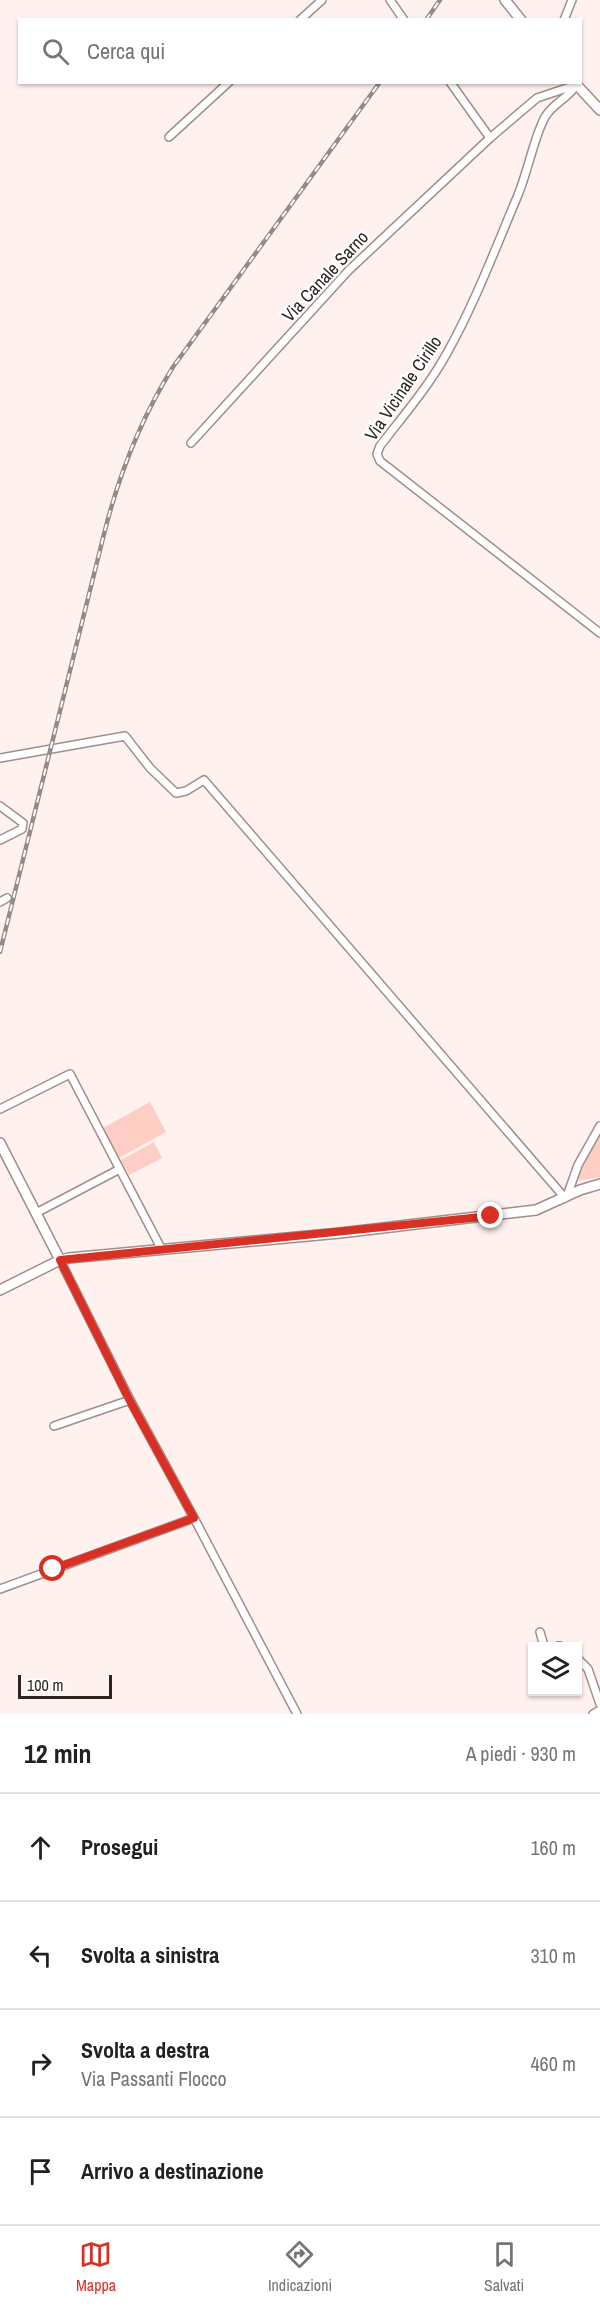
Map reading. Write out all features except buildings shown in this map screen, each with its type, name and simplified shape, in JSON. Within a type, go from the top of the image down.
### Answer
[{"type":"main road","points":[[505,0],[519,18]]},
{"type":"main road","points":[[575,84],[600,110]]},
{"type":"main road","points":[[0,1143],[60,1260]]},
{"type":"main road","points":[[0,1290],[60,1260],[536,1210],[600,1184]]},
{"type":"street","points":[[302,18],[322,0]]},
{"type":"street","points":[[390,0],[403,18]]},
{"type":"street","points":[[565,18],[572,0]]},
{"type":"street","points":[[169,137],[227,84]]},
{"type":"street","points":[[451,84],[490,138]]},
{"type":"street","name":"Via Canale Sarno","points":[[191,443],[349,270],[490,138],[537,98],[575,84]]},
{"type":"street","name":"Via Vicinale Cirillo","points":[[575,84],[569,96],[550,108],[543,120],[522,186],[472,303],[447,353],[428,383],[380,446],[377,454],[380,461],[600,633]]},
{"type":"street","points":[[0,758],[126,736],[150,768],[176,793],[186,791],[204,780],[566,1197],[578,1165],[600,1126]]},
{"type":"street","points":[[0,806],[23,823],[22,829],[0,840]]},
{"type":"street","points":[[0,1109],[70,1074],[162,1250]]},
{"type":"street","points":[[36,1213],[116,1171]]},
{"type":"street","points":[[60,1260],[130,1401],[297,1714]]},
{"type":"street","points":[[54,1426],[130,1401]]},
{"type":"street","points":[[0,1588],[194,1518]]},
{"type":"street","points":[[540,1632],[543,1642]]},
{"type":"street","points":[[582,1663],[588,1669],[600,1704]]},
{"type":"street","points":[[593,1714],[600,1710]]},
{"type":"shaded area","points":[[150,1102],[166,1132],[119,1158],[103,1128]]},
{"type":"shaded area","points":[[600,1132],[600,1177],[577,1181],[582,1162]]},
{"type":"shaded area","points":[[154,1142],[162,1158],[129,1175],[121,1160]]},
{"type":"railway","points":[[427,18],[440,0]]},
{"type":"railway","points":[[0,952],[110,512],[141,427],[173,367],[379,84]]},
{"type":"route","points":[[53,1569],[194,1518],[130,1401],[60,1260],[491,1216]]}]
